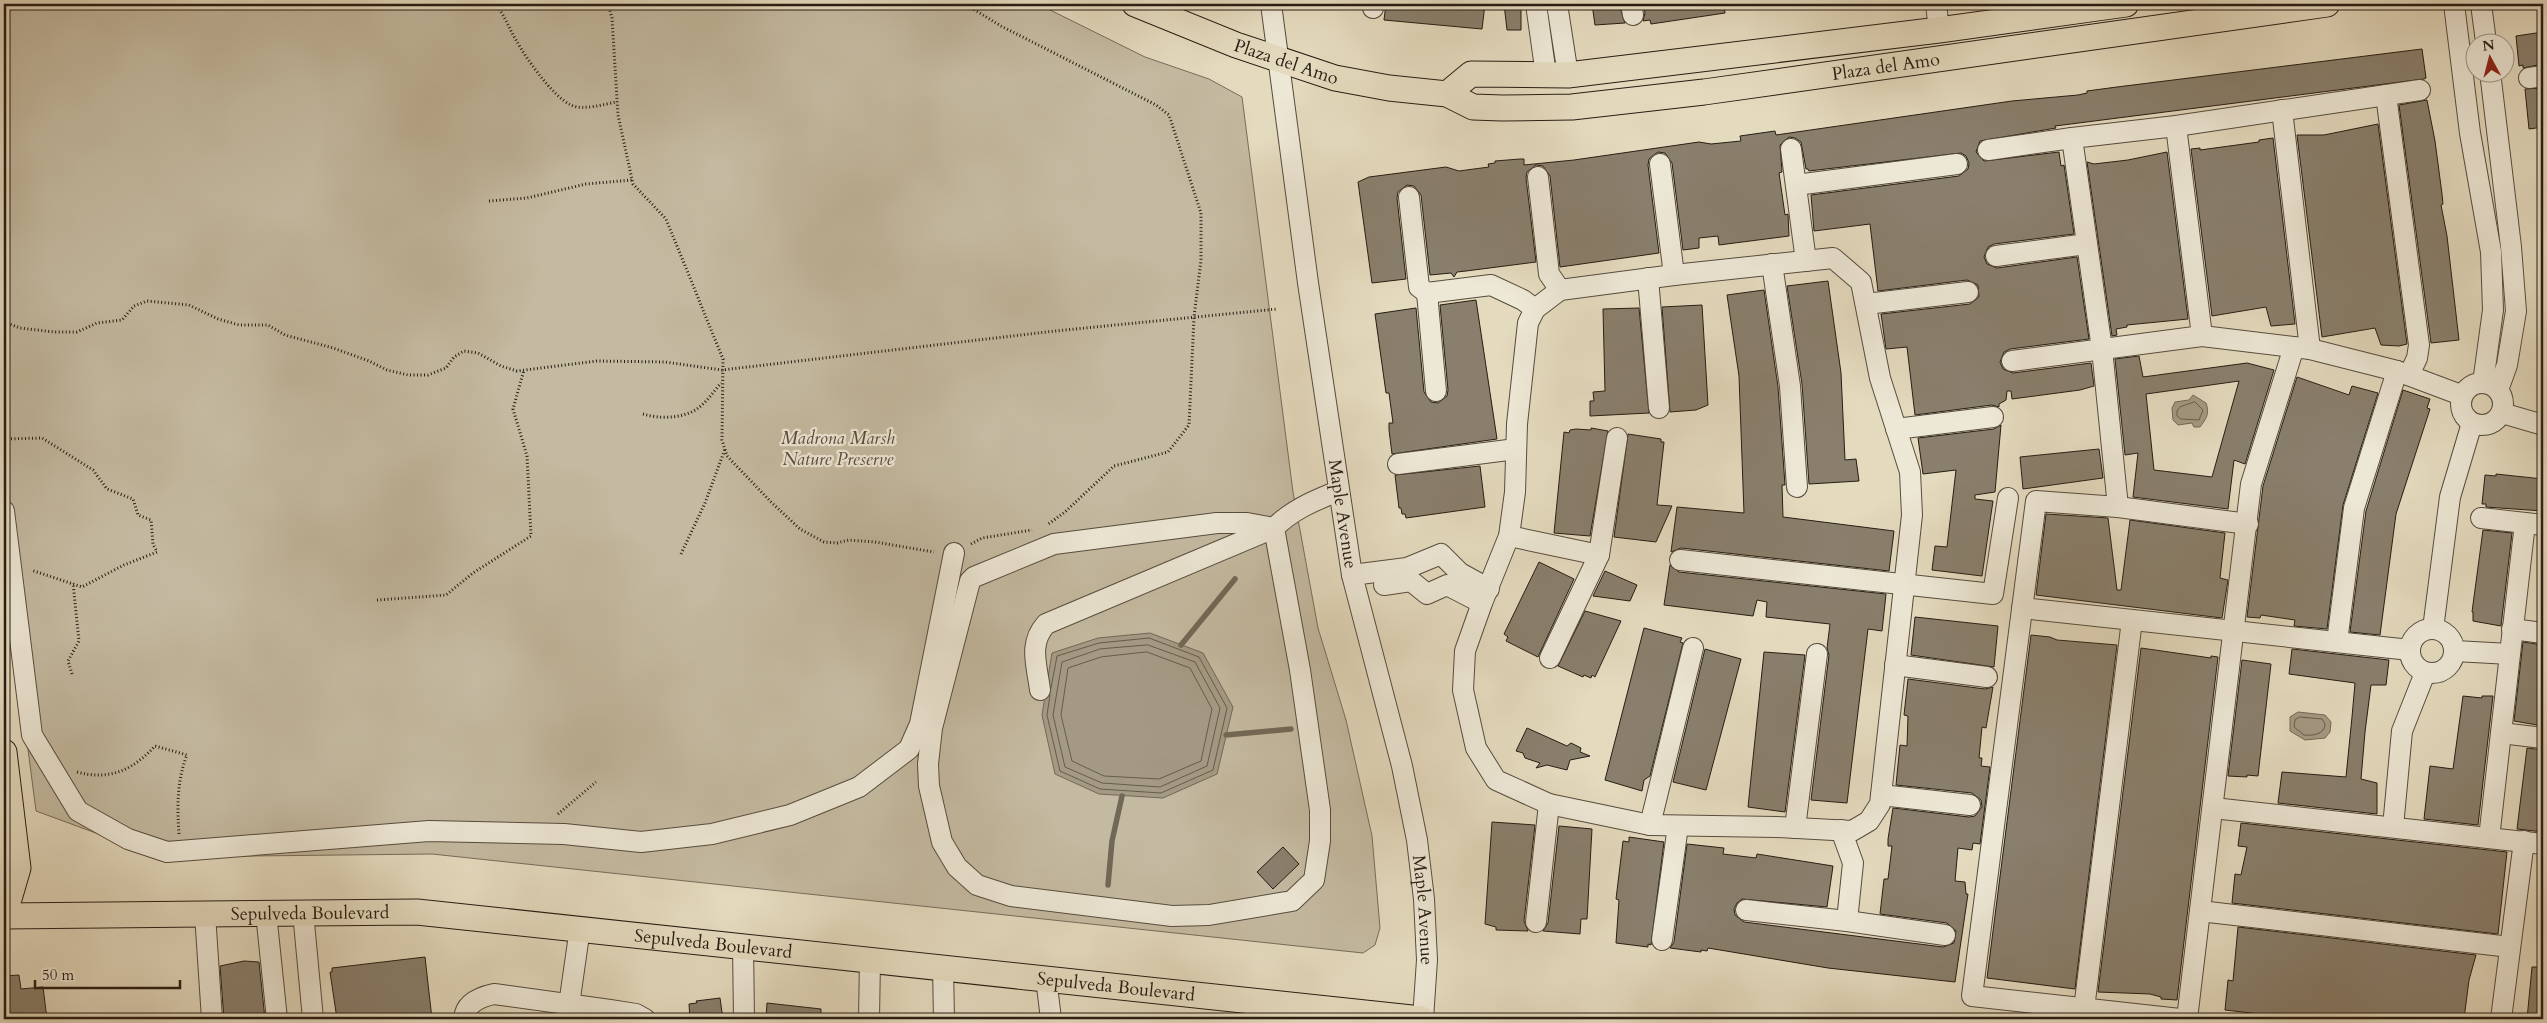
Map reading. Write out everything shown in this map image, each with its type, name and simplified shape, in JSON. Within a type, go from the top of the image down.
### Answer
[{"type":"main road","name":"Plaza del Amo","points":[[1135,4],[1280,61],[1335,78],[1389,88],[1447,94],[1473,107],[1561,107],[1704,92],[2327,4]]},
{"type":"main road","name":"Plaza del Amo","points":[[1447,94],[1471,74],[1557,75],[1939,30],[2017,11],[2126,4]]},
{"type":"main road","points":[[1939,30],[1943,59]]},
{"type":"main road","points":[[1557,75],[1561,107]]},
{"type":"main road","points":[[4,752],[18,868],[4,916]]},
{"type":"main road","name":"Sepulveda Boulevard","points":[[4,916],[417,912],[1046,978],[1271,1011],[1422,1019]]},
{"type":"street","name":"Maple Avenue","points":[[1271,4],[1338,491],[1353,582],[1400,756],[1417,840],[1424,899],[1427,960],[1422,1019]]},
{"type":"street","points":[[1536,4],[1557,75]]},
{"type":"street","points":[[1557,4],[1557,75]]},
{"type":"street","points":[[1936,4],[1939,30]]},
{"type":"street","points":[[2454,4],[2470,133],[2491,252],[2493,310],[2491,387]]},
{"type":"street","points":[[2481,4],[2485,32]]},
{"type":"street","points":[[2491,82],[2510,238],[2516,312],[2507,365],[2491,387]]},
{"type":"street","points":[[1988,150],[2176,126],[2420,90]]},
{"type":"street","points":[[2337,642],[2354,508],[2403,373],[2417,358],[2419,346],[2386,95]]},
{"type":"street","points":[[2187,1019],[2248,524],[2251,484],[2302,348],[2282,110]]},
{"type":"street","points":[[2176,126],[2202,336]]},
{"type":"street","points":[[2072,138],[2102,349],[2118,507]]},
{"type":"street","points":[[1791,149],[1806,261]]},
{"type":"street","points":[[1660,164],[1674,275]]},
{"type":"street","points":[[1796,185],[1957,164]]},
{"type":"street","points":[[1538,177],[1549,274],[1560,290]]},
{"type":"street","points":[[1409,197],[1419,288],[1427,293],[1491,286],[1524,300],[1536,309]]},
{"type":"street","points":[[1996,256],[2087,244]]},
{"type":"street","points":[[1833,258],[1861,282],[1880,378],[1910,472],[1912,515],[1880,804],[1869,821],[1852,831],[1650,825],[1549,804],[1496,780],[1476,748],[1463,690],[1465,651],[1509,536],[1528,323],[1536,309],[1560,290],[1674,275],[1833,258]]},
{"type":"street","points":[[1772,264],[1790,386],[1797,487]]},
{"type":"street","points":[[1648,278],[1659,408]]},
{"type":"street","points":[[1866,304],[1968,292]]},
{"type":"street","points":[[1427,293],[1436,391]]},
{"type":"street","points":[[2012,361],[2202,336],[2302,348],[2403,373],[2461,395]]},
{"type":"street","points":[[2474,383],[2491,387],[2503,396],[2502,413],[2490,424],[2472,423],[2461,412],[2461,395],[2474,383]]},
{"type":"street","points":[[2502,413],[2543,425]]},
{"type":"street","points":[[1896,429],[1993,417]]},
{"type":"street","points":[[2433,629],[2450,497],[2472,423]]},
{"type":"street","points":[[1550,658],[1599,555],[1616,438]]},
{"type":"street","points":[[1398,464],[1516,449]]},
{"type":"street","points":[[1040,690],[1034,647],[1038,634],[1046,624],[1274,528],[1285,516],[1302,505],[1338,491]]},
{"type":"street","points":[[1680,560],[1993,594],[2008,498]]},
{"type":"street","points":[[2180,1019],[1972,996],[2036,500],[2118,507],[2248,524]]},
{"type":"street","points":[[4,511],[32,735],[78,811],[128,839],[167,852],[189,852],[429,831],[564,834],[641,842],[712,834],[790,815],[859,788],[909,750],[920,724],[954,553]]},
{"type":"street","points":[[2481,518],[2534,524],[2512,629],[2489,838]]},
{"type":"street","points":[[1247,522],[1274,528],[1300,670],[1320,810],[1320,841],[1314,880],[1292,902],[1209,915],[1172,916],[1011,896],[978,885],[957,866],[942,842],[930,786],[928,764],[932,728],[970,581],[974,577],[1054,544],[1217,523],[1247,522]]},
{"type":"street","points":[[1509,536],[1599,555]]},
{"type":"street","points":[[1353,582],[1408,568],[1441,554],[1486,596]]},
{"type":"street","points":[[1353,582],[1411,582],[1427,594],[1447,584],[1486,596]]},
{"type":"street","points":[[2022,608],[2410,650]]},
{"type":"street","points":[[2084,1009],[2132,620]]},
{"type":"street","points":[[2433,629],[2449,636],[2455,651],[2448,667],[2432,674],[2425,673],[2416,667],[2410,650],[2417,634],[2433,629]]},
{"type":"street","points":[[2512,629],[2543,633]]},
{"type":"street","points":[[1650,825],[1693,648]]},
{"type":"street","points":[[2455,651],[2510,654]]},
{"type":"street","points":[[1796,828],[1817,654]]},
{"type":"street","points":[[1895,665],[1987,677]]},
{"type":"street","points":[[2393,827],[2402,731],[2425,673]]},
{"type":"street","points":[[2500,733],[2543,738]]},
{"type":"street","points":[[1881,795],[1970,805]]},
{"type":"street","points":[[1536,922],[1549,804]]},
{"type":"street","points":[[2213,808],[2533,843],[2510,947],[2501,1019]]},
{"type":"street","points":[[1662,940],[1678,826]]},
{"type":"street","points":[[1841,830],[1852,863],[1847,921]]},
{"type":"street","points":[[1746,910],[1945,934]]},
{"type":"street","points":[[2200,911],[2510,947]]},
{"type":"street","points":[[303,912],[313,1019]]},
{"type":"street","points":[[266,913],[277,1019]]},
{"type":"street","points":[[205,914],[212,1019]]},
{"type":"street","points":[[569,1005],[580,928]]},
{"type":"street","points":[[743,946],[744,1019]]},
{"type":"street","points":[[869,1019],[870,960]]},
{"type":"street","points":[[942,967],[944,1019]]},
{"type":"street","points":[[1046,978],[1051,1019]]},
{"type":"street","points":[[464,1019],[469,1006],[480,997],[494,994],[636,1014],[645,1019]]},
{"type":"path","points":[[494,4],[506,18],[515,39],[539,76],[571,105],[587,106],[617,102]]},
{"type":"path","points":[[608,4],[612,18],[618,115],[633,184],[666,219],[723,359],[722,440],[727,456],[772,504],[800,529],[824,542],[837,543],[849,540],[875,542],[954,553],[982,538],[1041,529],[1065,512],[1114,466],[1168,452],[1190,425],[1194,317],[1201,260],[1201,213],[1169,115],[1156,105],[1002,26],[965,4]]},
{"type":"path","points":[[488,201],[527,198],[586,184],[632,180]]},
{"type":"path","points":[[4,322],[37,330],[77,332],[97,323],[122,320],[134,306],[147,301],[166,301],[189,305],[218,319],[239,325],[268,325],[285,335],[333,348],[369,361],[387,370],[408,376],[428,375],[446,368],[454,357],[464,351],[478,353],[502,366],[517,371],[597,361],[665,362],[722,370],[1277,309]]},
{"type":"path","points":[[377,600],[446,594],[473,573],[531,536],[527,456],[514,409],[524,370]]},
{"type":"path","points":[[642,414],[654,417],[675,416],[697,409],[722,382]]},
{"type":"path","points":[[4,439],[42,438],[93,470],[107,488],[133,499],[138,515],[151,520],[153,544],[158,552],[124,565],[82,587],[26,569],[12,575]]},
{"type":"path","points":[[681,554],[706,502],[725,448]]},
{"type":"path","points":[[72,674],[68,660],[79,641],[73,583]]},
{"type":"path","points":[[44,754],[64,768],[85,774],[102,775],[128,770],[155,746],[187,755],[181,770],[177,809],[179,836],[189,852]]},
{"type":"path","points":[[534,833],[596,782]]},
{"type":"green space","name":"Madrona Marsh Nature Preserve","points":[[4,4],[1038,4],[1145,57],[1209,79],[1242,97],[1293,492],[1318,628],[1346,720],[1372,836],[1380,928],[1375,945],[1363,953],[432,854],[161,857],[36,811],[4,564]]},
{"type":"water","points":[[2193,395],[2206,403],[2208,410],[2206,419],[2200,427],[2194,427],[2192,423],[2178,425],[2173,420],[2172,408],[2175,402],[2189,400]]},
{"type":"water","points":[[1150,633],[1203,653],[1233,707],[1217,774],[1163,798],[1099,794],[1055,774],[1042,715],[1052,653],[1098,638]]},
{"type":"water","points":[[2298,712],[2325,715],[2331,722],[2330,732],[2325,738],[2305,740],[2290,731],[2290,717]]},
{"type":"building","points":[[1386,4],[1485,4],[1482,29],[1384,20]]},
{"type":"building","points":[[1504,4],[1521,4],[1521,30],[1507,30]]},
{"type":"building","points":[[1592,4],[1619,4],[1625,23],[1595,25]]},
{"type":"building","points":[[1643,4],[1724,4],[1725,13],[1651,24],[1650,20],[1643,21],[1645,13]]},
{"type":"building","points":[[2543,32],[2543,64],[2523,68],[2523,65],[2519,66],[2516,36]]},
{"type":"building","points":[[2422,49],[2426,78],[2424,79],[2055,126],[2056,128],[1980,141],[1976,152],[1984,161],[2059,152],[2061,166],[2064,165],[2074,234],[1994,244],[1988,247],[1984,257],[1987,264],[1997,268],[2077,257],[2089,339],[2010,349],[2004,352],[2000,362],[2003,369],[2013,373],[2091,363],[2094,386],[2080,390],[2012,399],[2011,391],[2007,391],[2006,400],[1999,404],[1999,407],[1992,405],[1915,415],[1907,347],[1886,349],[1881,314],[1970,304],[1979,297],[1978,285],[1967,280],[1878,291],[1870,224],[1814,231],[1811,195],[1959,176],[1968,169],[1969,163],[1966,156],[1961,153],[1809,171],[1806,169],[1801,142],[1789,137],[1780,145],[1782,172],[1779,173],[1785,215],[1788,214],[1789,236],[1719,245],[1718,236],[1699,238],[1699,248],[1683,250],[1672,163],[1665,153],[1658,152],[1649,159],[1648,165],[1659,253],[1560,267],[1550,176],[1543,166],[1536,165],[1527,172],[1526,178],[1536,262],[1457,272],[1454,277],[1451,273],[1430,275],[1421,195],[1414,186],[1407,185],[1398,192],[1397,198],[1406,279],[1372,283],[1358,182],[1369,177],[1446,167],[1459,171],[1489,167],[1488,164],[1495,163],[1495,161],[1524,159],[1524,165],[1574,160],[1699,142],[1711,144],[1741,141],[1740,136],[1775,131],[1776,135],[2012,101],[2078,95],[2087,93],[2087,91],[2117,87]]},
{"type":"building","points":[[2543,88],[2543,127],[2529,129],[2525,89]]},
{"type":"building","points":[[2427,100],[2435,141],[2443,204],[2441,205],[2447,236],[2459,340],[2431,343],[2399,105]]},
{"type":"building","points":[[2378,124],[2407,344],[2399,346],[2381,345],[2375,328],[2322,337],[2297,135],[2324,135]]},
{"type":"building","points":[[2273,138],[2295,324],[2271,326],[2266,307],[2212,316],[2191,149],[2200,148],[2200,150],[2259,142],[2259,140]]},
{"type":"building","points":[[2167,152],[2188,319],[2127,325],[2127,327],[2116,329],[2117,335],[2112,336],[2087,162],[2094,164],[2128,160]]},
{"type":"building","points":[[1828,281],[1841,373],[1845,460],[1856,459],[1859,481],[1809,484],[1802,384],[1787,286]]},
{"type":"building","points":[[1764,290],[1778,387],[1785,485],[1782,485],[1783,517],[1894,531],[1889,571],[1681,548],[1671,552],[1677,507],[1744,513],[1739,376],[1727,295]]},
{"type":"building","points":[[1476,300],[1497,439],[1392,454],[1389,423],[1393,423],[1389,393],[1386,393],[1375,314],[1416,308],[1424,392],[1431,402],[1438,403],[1447,396],[1448,390],[1440,305]]},
{"type":"building","points":[[1702,305],[1708,405],[1696,410],[1670,412],[1662,307]]},
{"type":"building","points":[[1639,308],[1649,413],[1590,416],[1590,401],[1594,401],[1593,392],[1605,391],[1603,309]]},
{"type":"building","points":[[2139,356],[2143,377],[2247,363],[2274,370],[2245,464],[2234,460],[2228,509],[2133,497],[2138,453],[2125,455],[2115,359]],"holes":[[[2239,381],[2212,477],[2154,470],[2146,394]]]},
{"type":"building","points":[[2297,377],[2349,395],[2352,386],[2378,393],[2343,505],[2327,629],[2294,626],[2295,620],[2261,615],[2260,618],[2247,617],[2263,486]]},
{"type":"building","points":[[2403,390],[2430,399],[2427,408],[2430,409],[2396,514],[2380,635],[2350,632],[2366,511]]},
{"type":"building","points":[[2001,425],[1995,492],[1975,495],[1975,499],[1993,501],[1982,576],[1932,570],[1935,546],[1947,547],[1956,470],[1923,474],[1918,438],[1994,429]]},
{"type":"building","points":[[1591,428],[1608,431],[1590,536],[1554,533],[1564,432],[1569,433],[1570,430],[1576,429],[1591,430]]},
{"type":"building","points":[[1628,434],[1661,439],[1661,442],[1664,442],[1657,505],[1672,506],[1656,542],[1614,537]]},
{"type":"building","points":[[2099,449],[2103,478],[2023,489],[2020,457]]},
{"type":"building","points":[[1480,466],[1485,507],[1406,518],[1405,514],[1402,514],[1401,508],[1399,508],[1395,475]]},
{"type":"building","points":[[2496,474],[2543,479],[2543,511],[2486,507],[2486,504],[2482,504],[2485,475],[2496,476]]},
{"type":"building","points":[[2046,514],[2108,518],[2117,590],[2121,590],[2130,520],[2225,533],[2220,578],[2228,580],[2222,618],[2036,595]]},
{"type":"building","points":[[2483,530],[2512,533],[2501,626],[2473,621],[2472,612]]},
{"type":"building","points":[[1539,562],[1574,579],[1538,657],[1506,641],[1508,637],[1504,634]]},
{"type":"building","points":[[1670,565],[1679,572],[1886,594],[1882,631],[1868,629],[1847,803],[1811,800],[1829,655],[1827,648],[1830,624],[1766,617],[1767,602],[1757,600],[1753,616],[1664,605]]},
{"type":"building","points":[[1605,571],[1637,585],[1630,601],[1593,596]]},
{"type":"building","points":[[1585,611],[1621,621],[1595,677],[1592,675],[1591,678],[1584,675],[1583,677],[1558,666]]},
{"type":"building","points":[[1915,617],[1998,626],[1994,667],[1911,655]]},
{"type":"building","points":[[1644,628],[1682,638],[1680,642],[1683,643],[1650,776],[1644,780],[1642,791],[1605,780]]},
{"type":"building","points":[[2031,635],[2050,637],[2057,640],[2117,645],[2075,989],[1987,978]]},
{"type":"building","points":[[2523,642],[2543,645],[2543,726],[2514,721]]},
{"type":"building","points":[[2141,648],[2211,658],[2211,656],[2218,657],[2177,1000],[2161,999],[2161,997],[2150,994],[2098,992]]},
{"type":"building","points":[[1705,649],[1741,659],[1706,790],[1673,782]]},
{"type":"building","points":[[2292,649],[2389,660],[2386,685],[2371,685],[2361,779],[2377,783],[2377,814],[2278,803],[2282,772],[2346,777],[2352,717],[2355,683],[2289,674]]},
{"type":"building","points":[[1764,652],[1805,655],[1785,812],[1748,807]]},
{"type":"building","points":[[2242,660],[2271,664],[2258,776],[2247,775],[2247,777],[2228,776]]},
{"type":"building","points":[[1908,679],[1985,689],[1993,687],[1986,728],[1982,727],[1979,758],[1982,758],[1981,766],[1990,767],[1980,844],[1973,843],[1972,850],[1958,848],[1955,881],[1965,882],[1966,894],[1968,894],[1955,982],[1828,968],[1708,948],[1707,951],[1701,950],[1701,952],[1670,948],[1674,942],[1687,844],[1724,848],[1723,854],[1756,858],[1757,854],[1833,866],[1827,907],[1742,899],[1734,909],[1735,915],[1744,922],[1943,947],[1954,943],[1956,931],[1947,923],[1880,914],[1884,879],[1888,879],[1892,846],[1888,846],[1888,839],[1893,808],[1969,817],[1975,816],[1982,807],[1981,800],[1972,793],[1896,785],[1900,745],[1907,746],[1908,716],[1904,715]]},
{"type":"building","points":[[2463,696],[2482,698],[2482,696],[2493,696],[2478,825],[2424,819],[2430,766],[2453,769]]},
{"type":"building","points":[[1527,728],[1567,746],[1571,743],[1581,748],[1580,752],[1590,756],[1570,760],[1567,770],[1547,765],[1536,768],[1540,763],[1525,758],[1523,753],[1516,751]]},
{"type":"building","points":[[2527,748],[2543,750],[2543,832],[2517,829]]},
{"type":"building","points":[[1492,822],[1535,825],[1524,921],[1528,931],[1496,930],[1496,927],[1485,924]]},
{"type":"building","points":[[2241,823],[2507,852],[2498,934],[2232,903],[2235,874],[2241,875],[2247,847],[2238,846]]},
{"type":"building","points":[[1559,826],[1592,829],[1587,919],[1581,919],[1580,934],[1543,931],[1548,923]]},
{"type":"building","points":[[1629,837],[1664,842],[1651,945],[1648,944],[1648,947],[1616,943],[1619,900],[1616,899],[1623,841],[1629,842]]},
{"type":"building","points":[[1283,847],[1299,864],[1273,889],[1257,872]]},
{"type":"building","points":[[2238,927],[2476,955],[2469,980],[2464,1019],[2302,1019],[2225,1010],[2228,980],[2233,981]]},
{"type":"building","points":[[425,957],[432,1019],[337,1019],[330,972],[332,972],[332,968]]},
{"type":"building","points":[[244,961],[259,962],[265,1019],[224,1019],[220,966]]},
{"type":"building","points":[[2532,967],[2543,967],[2543,1019],[2527,1019]]},
{"type":"building","points":[[19,975],[21,989],[43,987],[47,1019],[4,1019],[4,976]]},
{"type":"building","points":[[720,998],[723,1019],[690,1019],[689,1004],[697,1003],[696,1001]]},
{"type":"building","points":[[767,1003],[821,1009],[821,1019],[766,1019]]},
{"type":"waterway","points":[[1181,645],[1235,579]]},
{"type":"waterway","points":[[1226,735],[1291,729]]},
{"type":"waterway","points":[[1108,885],[1112,841],[1122,796]]}]
